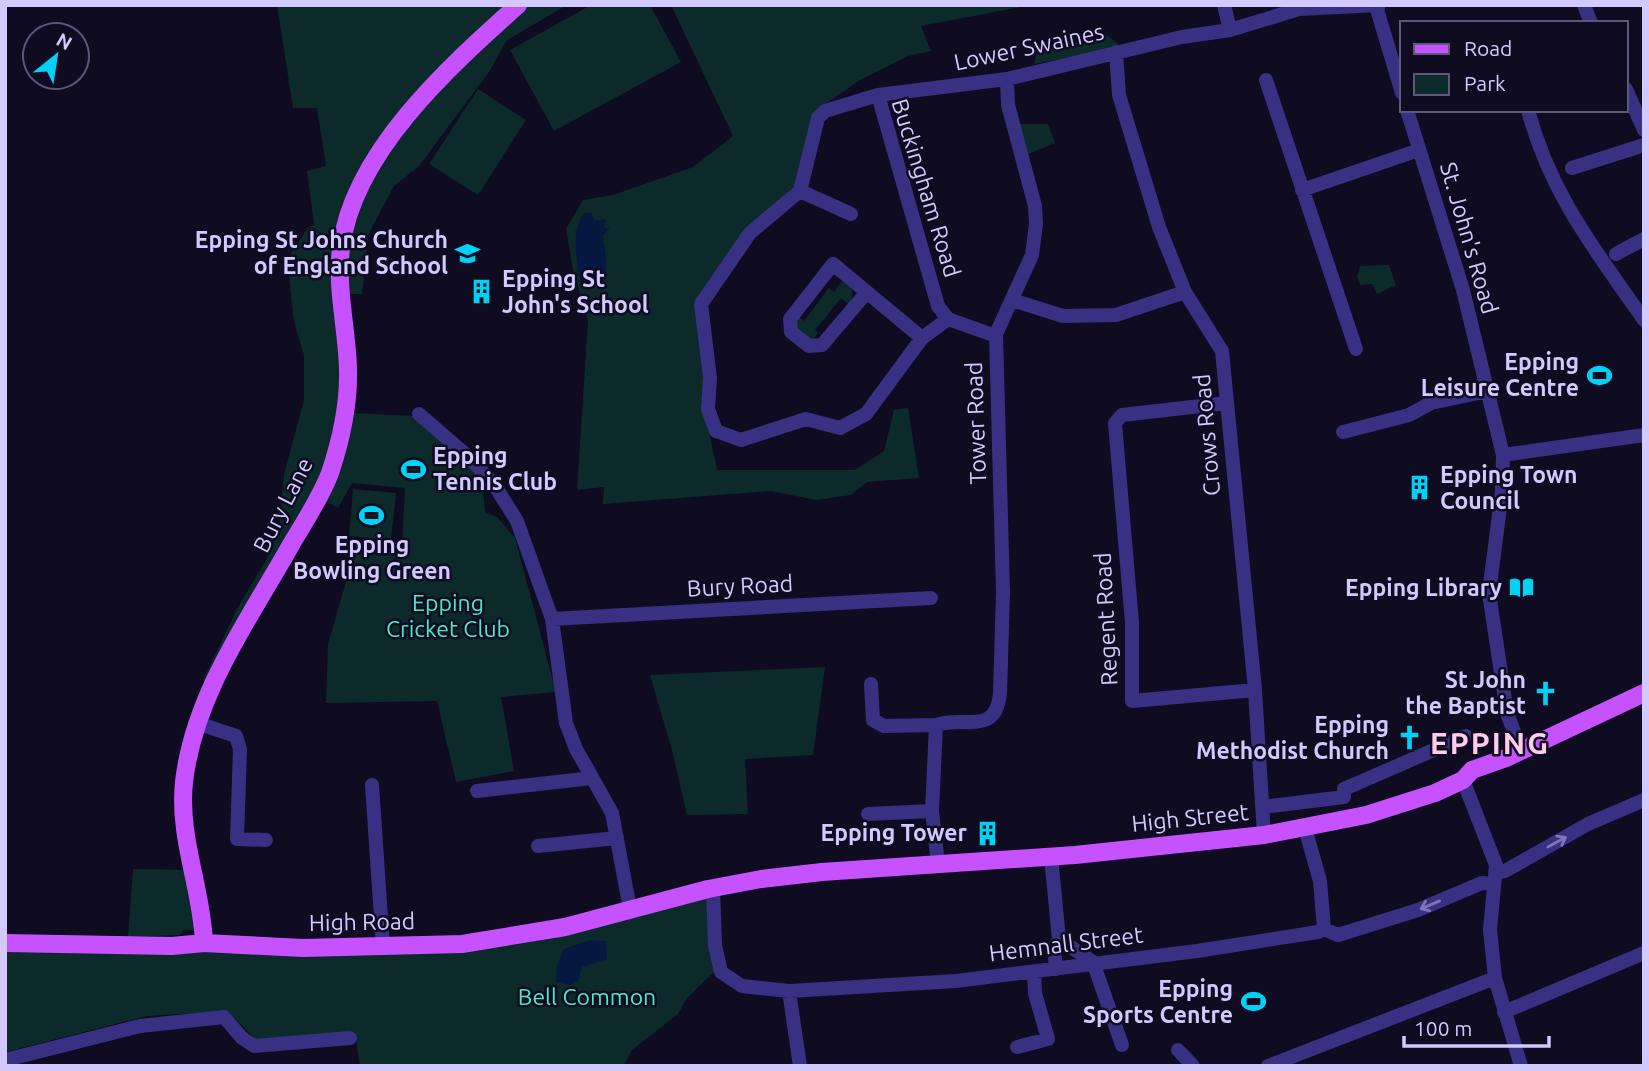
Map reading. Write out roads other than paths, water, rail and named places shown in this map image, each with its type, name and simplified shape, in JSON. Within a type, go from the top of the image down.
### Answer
[{"type":"main road","name":"Bury Lane","points":[[204,943],[204,920],[183,819],[184,782],[197,723],[216,677],[329,475],[343,428],[348,369],[343,336],[341,249],[348,217],[360,185],[383,149],[441,78],[518,5]]},
{"type":"main road","name":"High Street","points":[[713,888],[822,872],[1051,857],[1264,835],[1366,816],[1435,793],[1463,780],[1472,770],[1644,693]]},
{"type":"main road","name":"High Road","points":[[5,943],[204,943],[383,947],[489,941],[565,927],[713,888]]},
{"type":"street","points":[[1224,5],[1230,30]]},
{"type":"street","points":[[1377,6],[1400,86]]},
{"type":"street","name":"Lower Swaines","points":[[878,95],[1007,79],[1182,37],[1230,30],[1299,9],[1377,6]]},
{"type":"street","name":"Crows Road","points":[[1116,52],[1119,95],[1159,227],[1185,292],[1222,351],[1255,690],[1264,835]]},
{"type":"street","name":"Tower Road","points":[[871,684],[873,720],[884,726],[980,723],[992,717],[999,706],[1003,592],[996,336],[1032,255],[1036,215],[1013,127],[1007,79]]},
{"type":"street","points":[[1266,80],[1356,349]]},
{"type":"street","points":[[1628,94],[1644,130]]},
{"type":"street","name":"Buckingham Road","points":[[800,191],[818,118],[825,111],[878,95],[938,306],[948,319]]},
{"type":"street","name":"St. John's Road","points":[[1408,112],[1463,290],[1503,455],[1502,491],[1489,593],[1507,713],[1521,750]]},
{"type":"street","points":[[1529,112],[1543,157],[1568,211],[1644,320]]},
{"type":"street","points":[[1572,168],[1644,145]]},
{"type":"street","points":[[1302,190],[1419,150]]},
{"type":"street","points":[[851,214],[800,191],[750,233],[701,304],[710,378],[708,409],[716,430],[741,440],[806,419],[840,428],[866,414],[922,338],[948,319],[996,336]]},
{"type":"street","points":[[1616,254],[1644,239]]},
{"type":"street","points":[[867,292],[822,345],[809,346],[791,332],[790,319],[834,264],[922,338]]},
{"type":"street","points":[[1012,300],[1063,316],[1116,315],[1185,292]]},
{"type":"street","points":[[1343,432],[1409,415],[1431,403],[1488,391]]},
{"type":"street","name":"Regent Road","points":[[1227,402],[1122,415],[1115,423],[1132,623],[1132,701],[1255,690]]},
{"type":"street","points":[[419,414],[453,442],[495,486],[517,521],[552,619],[566,723],[612,813],[631,909]]},
{"type":"street","points":[[1503,455],[1644,435]]},
{"type":"street","name":"Bury Road","points":[[552,619],[931,598]]},
{"type":"street","points":[[197,723],[236,736],[240,749],[237,839],[267,840]]},
{"type":"street","points":[[936,725],[932,811],[938,864]]},
{"type":"street","points":[[1263,807],[1343,797],[1344,789],[1466,736]]},
{"type":"street","points":[[477,791],[592,778]]},
{"type":"street","points":[[1463,780],[1491,849],[1495,878],[1490,930],[1495,978],[1521,1066]]},
{"type":"street","points":[[372,785],[383,947]]},
{"type":"street","name":"Hemnall Street","points":[[713,888],[715,945],[722,972],[743,986],[789,990],[956,981],[1197,951],[1324,929],[1338,934],[1418,910],[1495,878],[1588,824],[1644,800]]},
{"type":"street","points":[[868,814],[932,811]]},
{"type":"street","points":[[1305,828],[1320,881],[1324,929]]},
{"type":"street","points":[[538,846],[617,838]]},
{"type":"street","points":[[1051,857],[1059,939],[1054,948],[1056,969]]},
{"type":"street","points":[[1059,939],[1093,962],[1122,1045]]},
{"type":"street","points":[[1504,1012],[1644,953]]},
{"type":"street","points":[[1017,1047],[1048,1039],[1035,993],[1034,972]]},
{"type":"street","points":[[1268,1066],[1495,978]]},
{"type":"street","points":[[789,990],[796,1065]]},
{"type":"street","points":[[5,1060],[140,1026],[224,1017],[242,1038],[254,1046],[350,1038]]},
{"type":"street","points":[[1178,1049],[1193,1066]]},
{"type":"water","points":[[591,212],[595,221],[606,219],[604,228],[610,228],[603,236],[606,271],[594,288],[580,282],[576,246],[580,221],[584,213]]},
{"type":"water","points":[[590,940],[606,941],[607,959],[582,967],[578,981],[571,985],[556,982],[557,965],[564,949]]},
{"type":"place","name":"Epping St Johns Church of England School","points":[[468,253]]},
{"type":"place","name":"Epping St John's School","points":[[482,292]]},
{"type":"place","name":"Epping Leisure Centre","points":[[1599,375]]},
{"type":"place","name":"Epping Tennis Club","points":[[413,469]]},
{"type":"place","name":"Epping Town Council","points":[[1420,488]]},
{"type":"place","name":"Epping Bowling Green","points":[[372,515]]},
{"type":"place","name":"Epping Library","points":[[1522,588]]},
{"type":"place","name":"St John the Baptist","points":[[1546,693]]},
{"type":"place","name":"Epping Methodist Church","points":[[1409,738]]},
{"type":"place","name":"Epping Tower","points":[[987,833]]},
{"type":"place","name":"Epping Sports Centre","points":[[1253,1002]]},
{"type":"district","name":"EPPING","points":[[1490,744]]},
{"type":"park label","name":"Epping Cricket Club","points":[[448,616]]},
{"type":"park label","name":"Bell Common","points":[[587,997]]}]
